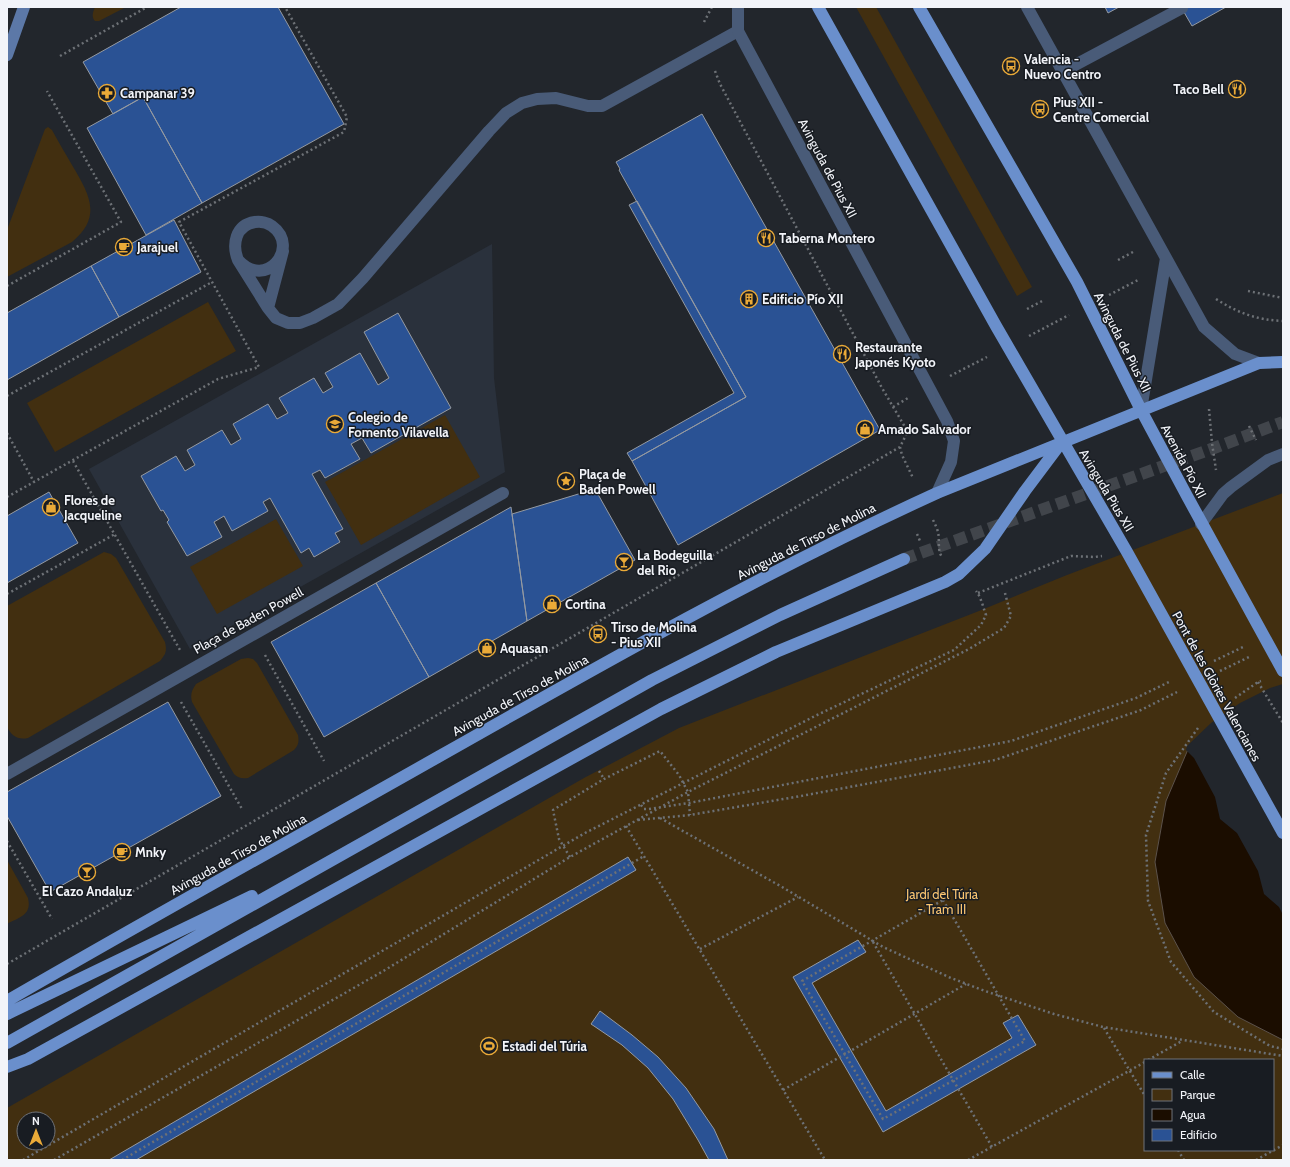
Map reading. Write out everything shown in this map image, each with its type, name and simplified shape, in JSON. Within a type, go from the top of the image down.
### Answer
[{"type":"main road","points":[[7,55],[24,7]]},
{"type":"main road","points":[[7,1067],[28,1059],[661,709],[776,652],[945,582],[959,574],[985,549],[1025,491],[1062,442],[818,7]]},
{"type":"main road","name":"Avinguda de Pius XII","points":[[919,7],[1077,282],[1142,410]]},
{"type":"main road","name":"Avinguda de Tirso de Molina","points":[[7,1001],[617,656],[772,573],[905,507],[938,493],[1259,364],[1283,362]]},
{"type":"main road","name":"Avenida Pío XII","points":[[1142,410],[1201,524]]},
{"type":"main road","name":"Avinguda Pius XII","points":[[1062,442],[1127,552]]},
{"type":"main road","points":[[1201,524],[1283,671]]},
{"type":"main road","name":"Pont de les Glòries Valencianes","points":[[1127,552],[1283,833]]},
{"type":"main road","points":[[7,1043],[652,680],[780,615],[904,559]]},
{"type":"main road","points":[[7,1014],[350,849]]},
{"type":"street","name":"Avinguda de Pius XII","points":[[738,7],[738,31],[947,421],[954,441],[950,462],[938,493]]},
{"type":"street","points":[[1028,7],[1165,262],[1204,327],[1235,354],[1259,364]]},
{"type":"street","points":[[1062,72],[1182,8]]},
{"type":"street","points":[[268,308],[283,251],[281,236],[270,224],[254,222],[247,225],[236,237],[234,245],[235,253],[268,308],[276,318],[288,323],[300,323],[313,318],[338,304],[363,278],[506,113],[522,104],[537,99],[556,98],[588,106],[602,106],[738,31]]},
{"type":"street","points":[[238,260],[251,270],[260,271],[275,265],[280,259],[283,251]]},
{"type":"street","name":"Avinguda de Pius XII","points":[[1142,410],[1165,262]]},
{"type":"street","points":[[1201,524],[1223,494],[1231,487],[1268,460],[1283,454]]},
{"type":"street","name":"Plaça de Baden Powell","points":[[7,774],[503,493]]},
{"type":"path","points":[[60,56],[147,7]]},
{"type":"path","points":[[7,497],[218,379],[259,367],[179,222],[344,132],[347,117],[285,7]]},
{"type":"path","points":[[7,964],[900,447],[906,435],[905,427],[720,84],[715,70]]},
{"type":"path","points":[[7,286],[121,222],[47,92]]},
{"type":"path","points":[[1118,260],[1133,252]]},
{"type":"path","points":[[893,406],[929,386],[1089,305],[1165,262]]},
{"type":"path","points":[[7,396],[212,282]]},
{"type":"path","points":[[1248,291],[1283,298]]},
{"type":"path","points":[[1212,296],[1229,307],[1252,317],[1283,320]]},
{"type":"path","points":[[1027,310],[1044,300]]},
{"type":"path","points":[[1249,426],[1256,440]]},
{"type":"path","points":[[7,433],[34,482]]},
{"type":"path","points":[[900,447],[902,455]]},
{"type":"path","points":[[73,461],[191,669]]},
{"type":"path","points":[[936,528],[940,555],[945,560]]},
{"type":"path","points":[[7,594],[115,534]]},
{"type":"path","points":[[23,1160],[585,833],[822,713],[954,650],[981,625],[986,615],[978,593],[1071,556],[1095,557],[1127,552]]},
{"type":"path","points":[[54,1160],[385,970],[570,857],[688,792],[962,652],[1004,628],[1011,616],[1006,593]]},
{"type":"path","points":[[254,633],[324,761]]},
{"type":"path","points":[[1213,661],[1248,644]]},
{"type":"path","points":[[1219,671],[1255,654]]},
{"type":"path","points":[[641,805],[644,809],[689,803],[1011,741],[1136,698],[1178,678]]},
{"type":"path","points":[[1234,699],[1258,682],[1264,680]]},
{"type":"path","points":[[169,681],[242,809]]},
{"type":"path","points":[[1258,682],[1283,723]]},
{"type":"path","points":[[636,821],[690,815],[802,796],[995,760],[1142,710],[1184,689]]},
{"type":"path","points":[[1200,726],[1166,773],[1146,835],[1148,901],[1171,962],[1214,1012],[1270,1046],[1283,1049]]},
{"type":"path","points":[[570,857],[559,839],[553,810],[604,779],[660,751],[679,775],[688,792],[690,815]]},
{"type":"path","points":[[659,818],[692,835],[872,941],[966,984],[1000,997],[1054,1014],[1103,1027],[1283,1056]]},
{"type":"path","points":[[626,826],[825,1160]]},
{"type":"path","points":[[7,841],[52,919]]},
{"type":"path","points":[[122,1160],[644,856]]},
{"type":"path","points":[[700,949],[798,897]]},
{"type":"path","points":[[943,900],[1000,997],[1025,1041],[883,1119],[802,982],[943,900]]},
{"type":"path","points":[[872,941],[992,1147]]},
{"type":"path","points":[[783,1090],[966,984]]},
{"type":"path","points":[[1103,1027],[1144,1094]]},
{"type":"path","points":[[1150,1059],[1183,1040]]},
{"type":"path","points":[[968,1160],[1144,1063]]},
{"type":"path","points":[[1274,1149],[1283,1144]]},
{"type":"path","points":[[1179,1151],[1184,1160]]},
{"type":"path","points":[[1256,1160],[1271,1151]]},
{"type":"shaded area","name":"Colegio de Fomento Vilavella","points":[[492,244],[494,378],[505,472],[190,649],[89,469]]},
{"type":"green space","points":[[95,7],[126,7],[99,21],[95,21],[93,13]]},
{"type":"green space","points":[[856,7],[876,7],[1032,287],[1017,296]]},
{"type":"green space","points":[[48,127],[52,130],[84,186],[88,195],[90,214],[82,232],[72,242],[7,277],[7,230],[45,129]]},
{"type":"green space","points":[[208,302],[236,351],[55,452],[27,403]]},
{"type":"green space","points":[[445,415],[480,477],[361,545],[325,482]]},
{"type":"green space","name":"Jardí del Túria - Tram III","points":[[1283,493],[1283,1160],[7,1160],[7,1108],[584,778],[679,728],[979,611],[1067,575]]},
{"type":"green space","points":[[276,519],[303,566],[217,614],[190,567]]},
{"type":"green space","points":[[104,552],[111,554],[116,558],[165,642],[165,654],[160,661],[28,738],[15,737],[7,727],[7,606]]},
{"type":"green space","points":[[241,659],[253,659],[257,663],[298,735],[298,745],[294,750],[248,778],[244,778],[234,774],[192,702],[191,694],[196,684]]},
{"type":"green space","points":[[7,860],[28,898],[29,904],[27,912],[24,915],[7,924]]},
{"type":"water","points":[[1283,686],[1283,1040],[1238,1017],[1194,977],[1165,923],[1155,862],[1166,801],[1189,747]]},
{"type":"pier","points":[[1283,684],[1283,915],[1279,907],[1264,894],[1258,871],[1237,833],[1220,819],[1215,797],[1194,758],[1186,750],[1187,746],[1211,723],[1240,703],[1270,688]]},
{"type":"building","points":[[181,7],[278,7],[344,124],[202,203],[143,97],[113,114],[83,62]]},
{"type":"building","points":[[1105,7],[1119,7],[1108,13]]},
{"type":"building","points":[[1181,7],[1226,7],[1192,26]]},
{"type":"building","points":[[143,97],[202,203],[146,235],[87,128]]},
{"type":"building","name":"Edificio Pío XII","points":[[702,114],[880,430],[678,545],[632,461],[746,397],[619,170],[620,169],[616,162]]},
{"type":"building","points":[[637,201],[746,397],[632,461],[627,453],[734,393],[629,205]]},
{"type":"building","points":[[174,220],[201,272],[119,317],[91,266]]},
{"type":"building","points":[[91,266],[119,317],[7,380],[7,313]]},
{"type":"building","points":[[398,313],[451,408],[371,453],[362,438],[351,444],[360,459],[325,478],[320,470],[312,474],[343,529],[335,533],[340,542],[314,557],[309,548],[301,553],[270,498],[263,502],[268,511],[232,531],[224,516],[214,522],[222,537],[187,556],[167,522],[169,520],[163,510],[161,511],[141,476],[176,456],[185,471],[195,465],[187,450],[222,430],[231,445],[241,439],[233,424],[268,404],[277,419],[288,413],[279,398],[314,378],[323,393],[333,387],[325,373],[360,353],[378,385],[389,378],[364,332]]},
{"type":"building","points":[[595,489],[635,560],[527,621],[512,514]]},
{"type":"building","points":[[49,492],[78,543],[7,583],[7,516]]},
{"type":"building","points":[[511,507],[527,621],[429,677],[376,583]]},
{"type":"building","points":[[376,583],[429,677],[324,737],[271,642]]},
{"type":"building","points":[[168,702],[221,796],[50,892],[7,816],[7,792]]},
{"type":"building","points":[[628,857],[636,870],[136,1160],[109,1160]]},
{"type":"building","points":[[858,940],[866,952],[812,983],[886,1111],[1012,1038],[1003,1023],[1018,1015],[1036,1045],[883,1132],[793,977]]},
{"type":"building","points":[[600,1011],[658,1057],[686,1088],[714,1129],[728,1160],[709,1160],[673,1099],[648,1068],[622,1045],[591,1024]]},
{"type":"tunnel","points":[[904,559],[1283,422]]},
{"type":"place","name":"Valencia - Nuevo Centro","points":[[1011,66]]},
{"type":"place","name":"Taco Bell","points":[[1237,89]]},
{"type":"place","name":"Campanar 39","points":[[107,93]]},
{"type":"place","name":"Pius XII - Centre Comercial","points":[[1040,109]]},
{"type":"place","name":"Taberna Montero","points":[[766,238]]},
{"type":"place","name":"Jarajuel","points":[[124,247]]},
{"type":"place","name":"Edificio Pío XII","points":[[749,299]]},
{"type":"place","name":"Restaurante Japonés Kyoto","points":[[842,354]]},
{"type":"place","name":"Colegio de Fomento Vilavella","points":[[335,424]]},
{"type":"place","name":"Amado Salvador","points":[[865,429]]},
{"type":"place","name":"Plaça de Baden Powell","points":[[566,481]]},
{"type":"place","name":"Flores de Jacqueline","points":[[51,507]]},
{"type":"place","name":"La Bodeguilla del Rio","points":[[624,562]]},
{"type":"place","name":"Cortina","points":[[552,604]]},
{"type":"place","name":"Tirso de Molina - Pius XII","points":[[598,634]]},
{"type":"place","name":"Aquasan","points":[[487,648]]},
{"type":"place","name":"Mnky","points":[[122,852]]},
{"type":"place","name":"El Cazo Andaluz","points":[[87,872]]},
{"type":"place","name":"Estadi del Túria","points":[[489,1046]]}]
